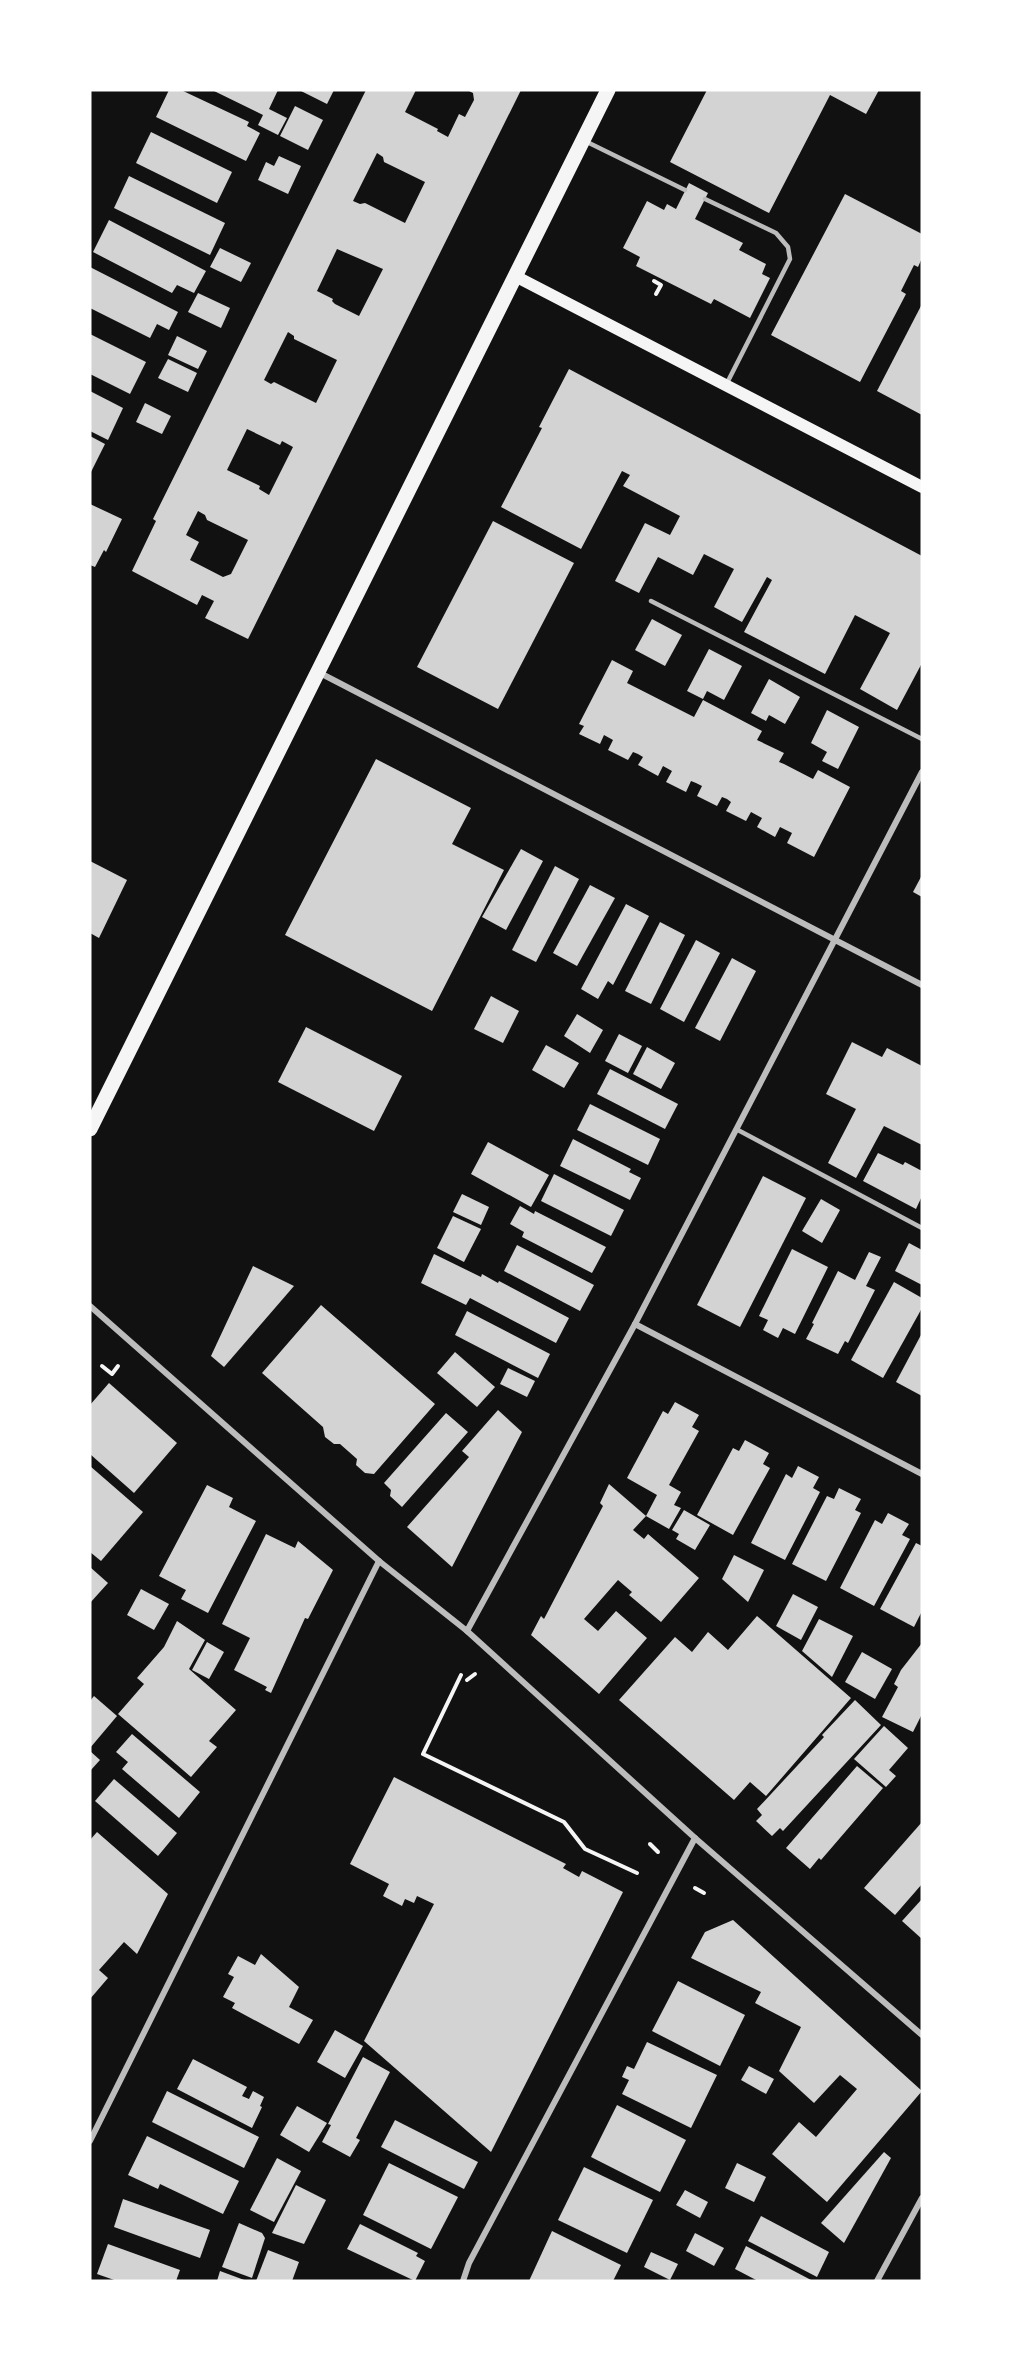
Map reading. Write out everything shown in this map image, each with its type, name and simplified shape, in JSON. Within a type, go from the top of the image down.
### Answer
[{"type":"main road","points":[[90,1129],[608,90]]},
{"type":"main road","points":[[515,276],[922,487]]},
{"type":"street","points":[[318,672],[922,986]]},
{"type":"street","points":[[467,1630],[635,1324],[833,939],[922,772]]},
{"type":"street","points":[[90,1306],[379,1561],[467,1630],[695,1838],[922,2035]]},
{"type":"street","points":[[635,1324],[922,1474]]},
{"type":"street","points":[[90,2141],[379,1561]]},
{"type":"street","points":[[463,2281],[469,2263],[501,2201],[695,1838]]},
{"type":"street","points":[[877,2281],[922,2198]]},
{"type":"lane","points":[[583,140],[685,190]]},
{"type":"lane","points":[[705,200],[776,233],[788,247],[790,259],[726,384]]},
{"type":"lane","points":[[651,601],[922,739]]},
{"type":"lane","points":[[736,1129],[922,1228]]},
{"type":"path","points":[[654,281],[661,285],[656,294]]},
{"type":"path","points":[[102,1366],[112,1374],[118,1366]]},
{"type":"path","points":[[467,1680],[475,1674]]},
{"type":"path","points":[[461,1676],[423,1754],[564,1822],[585,1849],[637,1873]]},
{"type":"path","points":[[650,1844],[658,1852]]},
{"type":"path","points":[[695,1888],[704,1893]]},
{"type":"building","points":[[169,90],[181,90],[249,122],[247,126],[260,133],[246,161],[156,117]]},
{"type":"building","points":[[212,90],[278,90],[269,109],[287,118],[278,135],[258,125],[263,115]]},
{"type":"building","points":[[299,90],[334,90],[327,104]]},
{"type":"building","points":[[366,90],[416,90],[405,112],[438,129],[437,131],[448,137],[459,114],[465,117],[474,100],[473,93],[467,90],[521,90],[248,639],[205,618],[214,601],[202,595],[197,605],[132,571],[156,521],[153,519]],"holes":[[[377,153],[383,157],[384,162],[425,182],[405,223],[365,203],[360,204],[353,201]],[[337,249],[383,269],[359,316],[335,304],[333,299],[317,291]],[[288,332],[294,336],[294,339],[337,360],[316,403],[274,382],[271,384],[264,380]],[[247,429],[280,445],[282,441],[293,447],[269,495],[259,489],[260,486],[227,470]],[[198,511],[205,515],[207,520],[248,540],[231,574],[223,577],[190,560],[199,542],[186,535]]]},
{"type":"building","points":[[707,90],[879,90],[866,114],[830,95],[769,213],[670,162]]},
{"type":"building","points":[[295,106],[323,120],[308,150],[280,136]]},
{"type":"building","points":[[151,132],[232,172],[217,203],[136,163]]},
{"type":"building","points":[[279,156],[301,166],[288,194],[258,180],[266,162],[274,166]]},
{"type":"building","points":[[129,176],[225,223],[210,255],[114,208]]},
{"type":"building","points":[[689,183],[708,193],[695,219],[743,243],[739,250],[766,264],[762,274],[770,278],[750,318],[714,299],[711,304],[636,266],[640,257],[623,248],[647,201],[664,210],[667,204],[676,209]]},
{"type":"building","points":[[845,194],[922,234],[922,258],[918,267],[914,265],[901,291],[906,294],[860,382],[771,335]]},
{"type":"building","points":[[109,220],[206,271],[194,293],[177,285],[172,293],[93,252]]},
{"type":"building","points":[[220,248],[251,263],[241,282],[210,267]]},
{"type":"building","points":[[90,267],[178,312],[169,330],[157,324],[150,338],[90,308]]},
{"type":"building","points":[[198,293],[230,308],[221,328],[188,312]]},
{"type":"building","points":[[922,304],[922,415],[877,391]]},
{"type":"building","points":[[90,334],[146,362],[130,394],[90,374]]},
{"type":"building","points":[[177,336],[207,351],[198,369],[168,355]]},
{"type":"building","points":[[168,359],[197,373],[188,392],[158,378]]},
{"type":"building","points":[[569,369],[922,556],[922,663],[897,710],[860,689],[890,633],[855,615],[825,674],[744,632],[772,580],[767,577],[742,622],[714,607],[734,569],[704,554],[693,575],[658,557],[639,593],[615,581],[645,523],[670,535],[680,516],[623,486],[630,475],[622,471],[581,549],[501,507],[542,428],[539,427]]},
{"type":"building","points":[[90,391],[123,408],[108,440],[90,431]]},
{"type":"building","points":[[145,403],[171,416],[162,434],[136,422]]},
{"type":"building","points":[[90,436],[105,444],[90,474]]},
{"type":"building","points":[[90,504],[122,519],[106,552],[104,550],[95,567],[90,565]]},
{"type":"building","points":[[493,521],[574,563],[498,709],[417,667]]},
{"type":"building","points":[[652,619],[682,635],[665,666],[635,650]]},
{"type":"building","points":[[709,649],[742,666],[724,700],[707,691],[703,699],[687,691]]},
{"type":"building","points":[[612,660],[633,671],[627,683],[694,717],[703,700],[762,731],[757,740],[784,753],[779,762],[813,779],[818,770],[850,787],[814,857],[787,843],[792,833],[780,827],[775,837],[757,827],[762,818],[751,812],[746,821],[726,811],[731,802],[727,799],[722,797],[717,806],[697,796],[702,786],[691,781],[686,792],[666,782],[672,771],[663,766],[658,776],[638,765],[643,757],[638,754],[633,752],[628,760],[608,750],[613,740],[604,735],[600,744],[579,734],[584,726],[579,724]]},
{"type":"building","points":[[769,679],[800,697],[785,724],[769,715],[766,721],[751,713]]},
{"type":"building","points":[[827,710],[859,727],[838,769],[822,761],[827,752],[811,743]]},
{"type":"building","points":[[376,759],[471,808],[452,844],[504,870],[432,1011],[285,935]]},
{"type":"building","points":[[521,849],[543,861],[506,930],[482,917]]},
{"type":"building","points":[[90,861],[127,880],[99,938],[90,933]]},
{"type":"building","points":[[555,866],[579,879],[536,962],[512,950]]},
{"type":"building","points":[[922,875],[922,897],[913,892]]},
{"type":"building","points":[[590,885],[615,898],[577,966],[553,953]]},
{"type":"building","points":[[626,904],[649,916],[613,985],[608,981],[598,999],[581,989]]},
{"type":"building","points":[[660,922],[685,935],[651,1004],[625,991]]},
{"type":"building","points":[[696,940],[720,953],[684,1022],[660,1009]]},
{"type":"building","points":[[732,958],[756,971],[720,1041],[695,1028]]},
{"type":"building","points":[[491,996],[519,1011],[503,1043],[474,1029]]},
{"type":"building","points":[[577,1014],[603,1030],[590,1053],[564,1036]]},
{"type":"building","points":[[306,1027],[402,1076],[374,1131],[278,1082]]},
{"type":"building","points":[[619,1034],[642,1046],[628,1073],[605,1061]]},
{"type":"building","points":[[852,1042],[882,1057],[887,1048],[922,1066],[922,1145],[884,1126],[856,1178],[828,1163],[856,1109],[826,1094]]},
{"type":"building","points":[[546,1045],[579,1063],[564,1088],[532,1070]]},
{"type":"building","points":[[647,1047],[675,1063],[661,1089],[633,1074]]},
{"type":"building","points":[[610,1069],[678,1104],[665,1129],[597,1094]]},
{"type":"building","points":[[590,1104],[660,1139],[648,1165],[577,1130]]},
{"type":"building","points":[[573,1139],[631,1169],[629,1172],[641,1178],[630,1200],[560,1166]]},
{"type":"building","points":[[488,1142],[549,1175],[531,1207],[471,1174]]},
{"type":"building","points":[[878,1153],[903,1165],[905,1162],[922,1171],[922,1196],[916,1209],[863,1181]]},
{"type":"building","points":[[554,1174],[624,1210],[611,1236],[541,1201]]},
{"type":"building","points":[[763,1176],[806,1198],[740,1327],[697,1305]]},
{"type":"building","points":[[462,1194],[489,1207],[481,1225],[453,1212]]},
{"type":"building","points":[[821,1199],[840,1210],[822,1243],[802,1231]]},
{"type":"building","points":[[520,1206],[534,1214],[535,1211],[606,1247],[592,1273],[522,1237],[524,1232],[510,1224]]},
{"type":"building","points":[[453,1216],[481,1229],[464,1262],[437,1248]]},
{"type":"building","points":[[909,1243],[922,1250],[922,1285],[895,1271]]},
{"type":"building","points":[[517,1245],[594,1285],[580,1311],[504,1271]]},
{"type":"building","points":[[792,1249],[828,1267],[795,1334],[783,1328],[778,1338],[763,1330],[768,1320],[759,1316]]},
{"type":"building","points":[[869,1252],[881,1257],[866,1286],[875,1290],[848,1343],[845,1341],[838,1354],[806,1339],[838,1271],[855,1280]]},
{"type":"building","points":[[434,1254],[481,1277],[482,1274],[498,1283],[499,1281],[569,1318],[556,1343],[470,1298],[466,1305],[421,1283]]},
{"type":"building","points":[[253,1266],[294,1286],[224,1367],[211,1356]]},
{"type":"building","points":[[894,1282],[922,1298],[922,1308],[883,1378],[851,1360]]},
{"type":"building","points":[[321,1305],[435,1404],[374,1474],[365,1473],[356,1465],[357,1459],[340,1444],[334,1444],[325,1437],[323,1427],[262,1373]]},
{"type":"building","points":[[467,1311],[550,1354],[538,1378],[455,1335]]},
{"type":"building","points":[[922,1333],[922,1396],[896,1382]]},
{"type":"building","points":[[455,1352],[495,1387],[477,1407],[437,1373]]},
{"type":"building","points":[[508,1368],[535,1381],[527,1397],[500,1384]]},
{"type":"building","points":[[109,1383],[177,1443],[134,1493],[90,1454],[90,1405]]},
{"type":"building","points":[[675,1402],[699,1415],[692,1427],[699,1431],[669,1485],[681,1492],[674,1505],[681,1508],[669,1529],[646,1516],[657,1495],[627,1478],[663,1411],[668,1414]]},
{"type":"building","points":[[498,1410],[522,1432],[452,1567],[407,1527],[469,1457],[462,1451]]},
{"type":"building","points":[[446,1413],[468,1432],[402,1507],[390,1496],[391,1490],[384,1483]]},
{"type":"building","points":[[745,1440],[769,1453],[763,1464],[770,1468],[733,1535],[697,1515],[733,1448],[739,1451]]},
{"type":"building","points":[[90,1466],[143,1512],[101,1561],[90,1552]]},
{"type":"building","points":[[798,1466],[819,1477],[813,1488],[820,1492],[785,1560],[751,1543],[786,1474],[792,1478]]},
{"type":"building","points":[[609,1484],[646,1516],[633,1530],[644,1539],[648,1534],[699,1578],[661,1622],[629,1595],[632,1592],[618,1580],[584,1619],[598,1631],[616,1611],[647,1638],[599,1694],[531,1635],[541,1616],[544,1619],[603,1506],[600,1503]]},
{"type":"building","points":[[207,1485],[233,1498],[229,1507],[256,1521],[208,1613],[181,1599],[186,1590],[159,1576]]},
{"type":"building","points":[[839,1488],[861,1499],[855,1510],[861,1513],[826,1581],[792,1564],[827,1496],[834,1499]]},
{"type":"building","points":[[684,1510],[710,1525],[695,1550],[676,1539],[679,1534],[672,1530]]},
{"type":"building","points":[[888,1513],[909,1524],[902,1535],[910,1539],[874,1606],[840,1588],[875,1520],[882,1524]]},
{"type":"building","points":[[266,1534],[295,1548],[298,1541],[333,1570],[308,1619],[305,1618],[271,1693],[265,1690],[267,1687],[234,1670],[250,1638],[222,1624]]},
{"type":"building","points":[[916,1543],[922,1546],[922,1611],[914,1627],[880,1609]]},
{"type":"building","points":[[734,1555],[764,1570],[748,1602],[722,1579]]},
{"type":"building","points":[[90,1567],[108,1583],[90,1603]]},
{"type":"building","points":[[141,1589],[169,1604],[154,1630],[127,1615]]},
{"type":"building","points":[[793,1594],[818,1607],[801,1640],[776,1626]]},
{"type":"building","points":[[757,1616],[851,1698],[766,1796],[750,1782],[734,1800],[619,1700],[675,1637],[692,1652],[708,1632],[728,1650]]},
{"type":"building","points":[[819,1619],[853,1636],[832,1677],[802,1651]]},
{"type":"building","points":[[177,1621],[205,1640],[189,1669],[236,1710],[209,1741],[217,1747],[191,1777],[118,1714],[144,1684],[137,1678],[164,1647]]},
{"type":"building","points":[[207,1642],[224,1652],[209,1679],[192,1670]]},
{"type":"building","points":[[922,1643],[922,1714],[913,1732],[882,1717],[898,1687],[894,1684],[901,1670]]},
{"type":"building","points":[[862,1652],[892,1669],[875,1699],[845,1682]]},
{"type":"building","points":[[94,1696],[117,1716],[90,1748],[90,1701]]},
{"type":"building","points":[[855,1700],[881,1725],[783,1831],[780,1828],[772,1836],[756,1821],[762,1815],[757,1809]]},
{"type":"building","points":[[884,1726],[908,1748],[889,1770],[896,1776],[886,1787],[854,1759]]},
{"type":"building","points":[[132,1734],[200,1792],[179,1818],[122,1769],[128,1762],[116,1752]]},
{"type":"building","points":[[90,1751],[100,1760],[90,1771]]},
{"type":"building","points":[[857,1766],[883,1788],[821,1860],[819,1858],[810,1869],[786,1848]]},
{"type":"building","points":[[394,1777],[566,1864],[563,1868],[579,1877],[582,1871],[623,1892],[491,2152],[364,2041],[434,1904],[417,1896],[414,1903],[405,1899],[402,1906],[383,1896],[389,1884],[350,1864]]},
{"type":"building","points":[[114,1779],[177,1833],[158,1856],[95,1801]]},
{"type":"building","points":[[922,1822],[922,1884],[895,1915],[864,1888]]},
{"type":"building","points":[[97,1832],[168,1894],[137,1954],[124,1942],[99,1970],[108,1978],[90,1999],[90,1840]]},
{"type":"building","points":[[922,1899],[922,1939],[902,1921]]},
{"type":"building","points":[[733,1920],[922,2091],[827,2202],[772,2154],[799,2122],[816,2137],[857,2089],[840,2075],[814,2103],[779,2071],[801,2027],[755,2003],[761,1992],[691,1958],[705,1932]]},
{"type":"building","points":[[261,1954],[299,1987],[289,2007],[313,2020],[299,2044],[232,2008],[235,2003],[223,1997],[234,1977],[228,1974],[238,1956],[255,1965]]},
{"type":"building","points":[[678,1981],[745,2015],[720,2066],[652,2031]]},
{"type":"building","points":[[335,2030],[363,2046],[345,2078],[317,2062]]},
{"type":"building","points":[[647,2042],[717,2075],[691,2128],[622,2094],[629,2080],[622,2077],[627,2066],[634,2069]]},
{"type":"building","points":[[363,2057],[390,2072],[356,2138],[360,2140],[350,2157],[322,2142],[331,2125],[328,2124]]},
{"type":"building","points":[[193,2059],[247,2087],[242,2096],[249,2099],[253,2091],[264,2097],[252,2128],[177,2089]]},
{"type":"building","points":[[749,2066],[774,2079],[766,2094],[741,2080]]},
{"type":"building","points":[[167,2091],[259,2137],[244,2168],[152,2122]]},
{"type":"building","points":[[617,2105],[686,2140],[660,2192],[591,2157]]},
{"type":"building","points":[[297,2106],[327,2123],[309,2152],[280,2135]]},
{"type":"building","points":[[395,2120],[478,2162],[464,2189],[381,2147]]},
{"type":"building","points":[[147,2136],[239,2181],[223,2214],[160,2184],[158,2189],[128,2175]]},
{"type":"building","points":[[884,2152],[891,2158],[844,2243],[821,2223]]},
{"type":"building","points":[[277,2158],[301,2171],[274,2222],[250,2210]]},
{"type":"building","points":[[389,2163],[458,2197],[431,2249],[363,2215]]},
{"type":"building","points":[[737,2163],[766,2177],[754,2202],[725,2188]]},
{"type":"building","points":[[584,2167],[653,2200],[627,2253],[558,2220]]},
{"type":"building","points":[[296,2185],[326,2200],[304,2244],[272,2233]]},
{"type":"building","points":[[685,2190],[708,2202],[700,2218],[676,2205]]},
{"type":"building","points":[[123,2199],[210,2230],[200,2258],[114,2227]]},
{"type":"building","points":[[761,2216],[829,2252],[817,2277],[748,2241]]},
{"type":"building","points":[[239,2223],[262,2233],[265,2238],[252,2278],[222,2267]]},
{"type":"building","points":[[360,2224],[418,2253],[416,2256],[425,2261],[415,2281],[347,2249]]},
{"type":"building","points":[[552,2231],[621,2265],[613,2281],[529,2281]]},
{"type":"building","points":[[695,2233],[724,2248],[714,2266],[686,2251]]},
{"type":"building","points":[[108,2244],[180,2270],[176,2281],[117,2281],[97,2274]]},
{"type":"building","points":[[746,2246],[813,2281],[758,2281],[735,2269]]},
{"type":"building","points":[[268,2250],[299,2262],[292,2281],[256,2281]]},
{"type":"building","points":[[651,2252],[678,2264],[670,2280],[644,2267]]},
{"type":"building","points":[[220,2271],[247,2281],[217,2281]]}]
